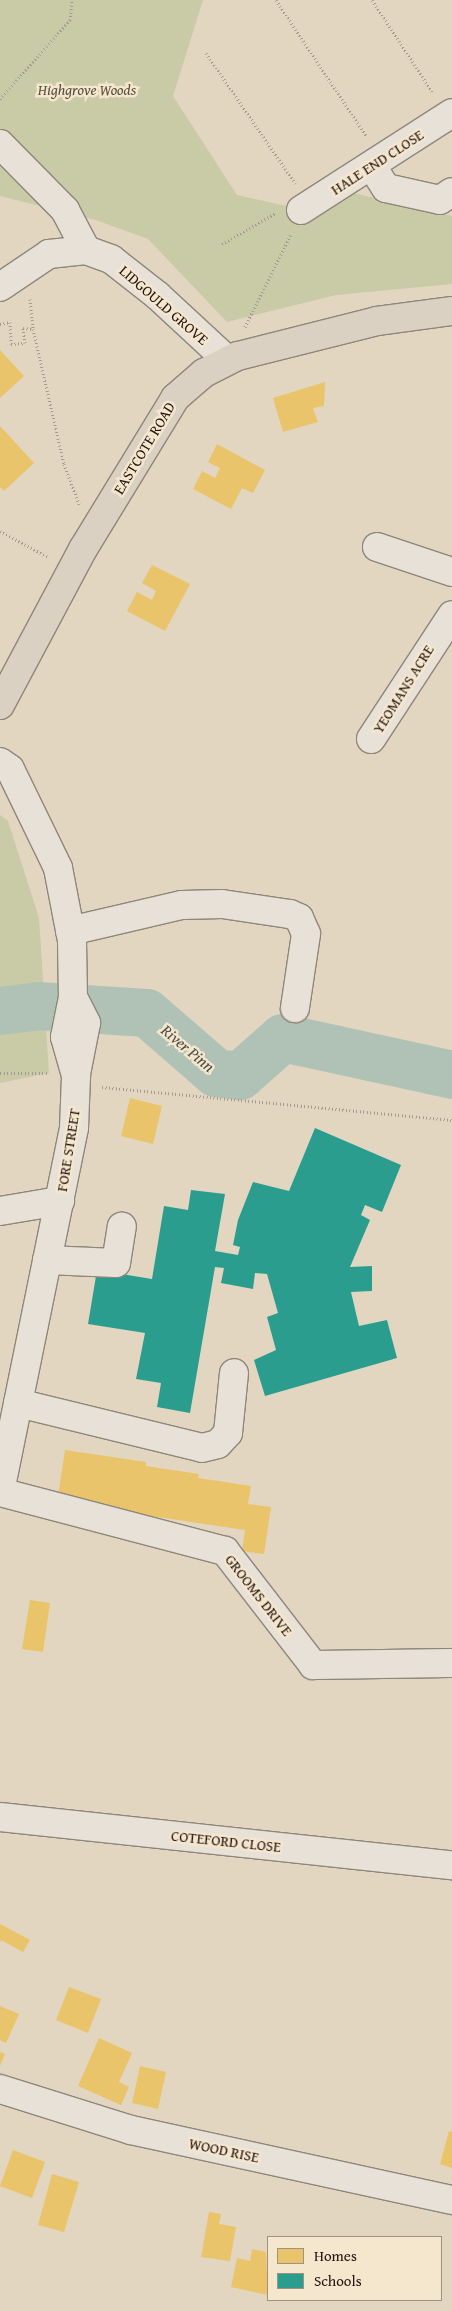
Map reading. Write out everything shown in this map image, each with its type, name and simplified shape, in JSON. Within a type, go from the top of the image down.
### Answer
[{"type":"main road","name":"EASTCOTE ROAD","points":[[0,705],[79,556],[175,398],[204,372],[230,359],[377,321],[452,312]]},
{"type":"street","name":"HALE END CLOSE","points":[[305,208],[450,115]]},
{"type":"street","points":[[0,144],[65,210],[86,250],[49,254],[27,266],[0,287]]},
{"type":"street","points":[[377,163],[386,188],[440,200],[452,192]]},
{"type":"street","name":"LIDGOULD GROVE","points":[[86,250],[119,266],[158,296],[230,359]]},
{"type":"street","points":[[377,546],[452,572]]},
{"type":"street","name":"YEOMANS ACRE","points":[[372,739],[452,615]]},
{"type":"street","name":"FORE STREET","points":[[0,762],[10,769],[58,868],[70,931],[75,1010],[65,1037],[76,1076],[74,1128],[0,1492]]},
{"type":"street","points":[[70,931],[182,905],[222,904],[290,914],[300,918],[306,934],[295,1008]]},
{"type":"street","points":[[0,1211],[60,1201]]},
{"type":"street","points":[[47,1260],[116,1262],[122,1226]]},
{"type":"street","points":[[18,1403],[202,1448],[218,1444],[228,1433],[234,1373]]},
{"type":"street","name":"GROOMS DRIVE","points":[[0,1492],[225,1551],[313,1665],[452,1663]]},
{"type":"street","name":"COTEFORD CLOSE","points":[[0,1817],[452,1865]]},
{"type":"street","name":"WOOD RISE","points":[[0,2089],[131,2130],[452,2200]]},
{"type":"path","points":[[0,99],[70,20],[72,0]]},
{"type":"path","points":[[276,0],[377,163]]},
{"type":"path","points":[[372,0],[450,115]]},
{"type":"path","points":[[206,53],[305,208]]},
{"type":"path","points":[[222,244],[274,213],[305,208]]},
{"type":"path","points":[[230,359],[253,304],[305,208]]},
{"type":"path","points":[[27,266],[33,329],[64,464],[79,504],[76,513]]},
{"type":"path","points":[[0,324],[10,322],[12,344],[25,344],[23,328],[33,329]]},
{"type":"path","points":[[0,531],[54,560]]},
{"type":"path","points":[[0,1073],[76,1076],[94,1086],[452,1120]]},
{"type":"green space","name":"Highgrove Woods","points":[[0,0],[203,0],[173,96],[237,195],[314,212],[349,192],[452,216],[452,284],[336,295],[227,322],[148,239],[96,220],[0,196]]},
{"type":"green space","points":[[0,815],[8,821],[39,918],[49,1073],[0,1083]]},
{"type":"building: Homes","points":[[0,350],[24,376],[0,398]]},
{"type":"building: Homes","points":[[325,382],[324,406],[313,408],[318,422],[283,432],[273,398]]},
{"type":"building: Homes","points":[[0,426],[34,463],[4,491],[0,487]]},
{"type":"building: Homes","points":[[217,444],[265,470],[253,493],[242,488],[231,509],[193,489],[202,471],[215,478],[220,468],[208,462]]},
{"type":"building: Homes","points":[[152,565],[190,584],[165,631],[127,611],[137,592],[152,600],[156,591],[142,583]]},
{"type":"building: Homes","points":[[130,1098],[162,1106],[153,1144],[121,1136]]},
{"type":"building: Homes","points":[[65,1450],[146,1462],[146,1466],[199,1474],[198,1478],[251,1486],[248,1504],[271,1507],[264,1554],[242,1551],[245,1530],[57,1502]]},
{"type":"building: Homes","points":[[30,1600],[50,1603],[43,1652],[22,1649]]},
{"type":"building: Homes","points":[[0,1924],[30,1940],[23,1952],[1,1940],[0,1943]]},
{"type":"building: Homes","points":[[69,1987],[101,1999],[88,2033],[56,2020]]},
{"type":"building: Homes","points":[[0,2006],[19,2014],[6,2043],[0,2040]]},
{"type":"building: Homes","points":[[99,2038],[132,2053],[119,2082],[129,2087],[121,2105],[78,2086]]},
{"type":"building: Homes","points":[[0,2052],[5,2054],[0,2066]]},
{"type":"building: Homes","points":[[140,2066],[166,2072],[158,2109],[132,2103]]},
{"type":"building: Homes","points":[[449,2131],[452,2132],[452,2168],[440,2164]]},
{"type":"building: Homes","points":[[13,2150],[45,2162],[32,2198],[0,2186]]},
{"type":"building: Homes","points":[[52,2174],[79,2182],[64,2232],[38,2225]]},
{"type":"building: Homes","points":[[209,2212],[221,2214],[219,2224],[236,2227],[230,2261],[201,2257]]},
{"type":"building: Homes","points":[[252,2249],[266,2252],[267,2295],[231,2287],[237,2258],[250,2261]]},
{"type":"building: Schools","points":[[315,1128],[401,1165],[382,1212],[365,1205],[361,1215],[370,1220],[350,1267],[372,1266],[372,1291],[351,1292],[359,1326],[387,1320],[397,1358],[265,1396],[254,1360],[276,1350],[267,1317],[278,1313],[267,1274],[255,1273],[253,1289],[221,1283],[224,1268],[215,1267],[190,1413],[157,1407],[161,1383],[136,1379],[145,1333],[88,1324],[97,1270],[152,1279],[164,1206],[188,1210],[191,1190],[225,1194],[215,1251],[238,1255],[240,1247],[233,1245],[238,1220],[253,1182],[289,1191]]},
{"type":"waterway","name":"River Pinn","points":[[0,1011],[38,1006],[147,1013],[216,1073],[240,1076],[283,1038],[452,1075]]}]
